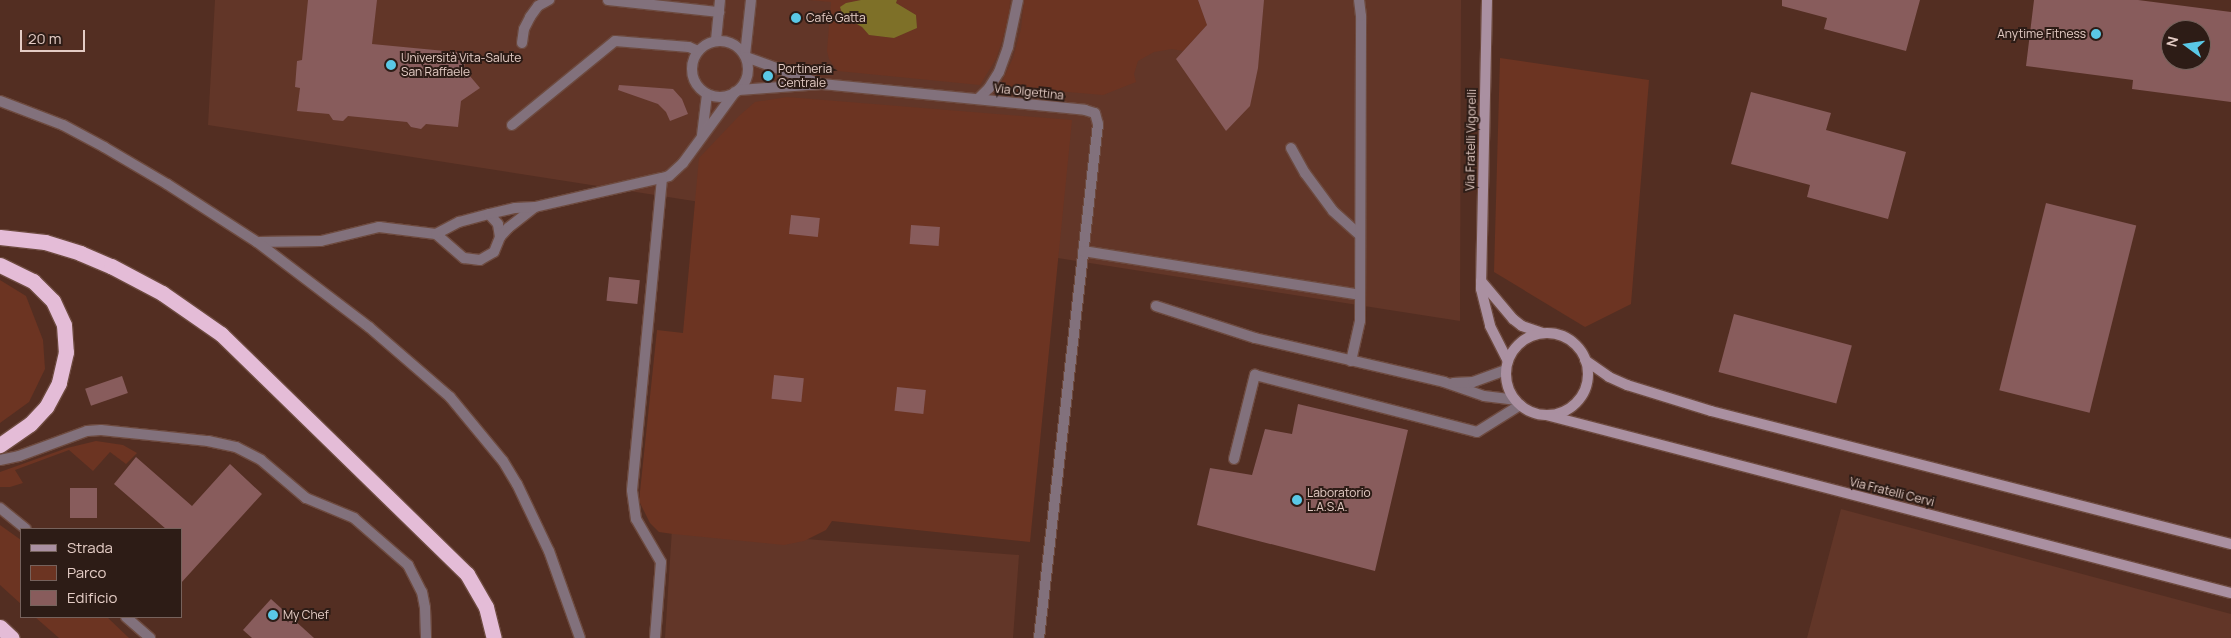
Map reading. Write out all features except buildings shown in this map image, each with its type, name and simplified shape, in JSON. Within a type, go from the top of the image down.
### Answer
[{"type":"highway","points":[[0,237],[45,242],[80,253],[111,266],[162,293],[221,334],[467,574],[486,607],[494,638]]},
{"type":"highway","points":[[0,265],[33,281],[53,301],[64,326],[66,352],[59,383],[46,407],[30,424],[0,445]]},
{"type":"highway","points":[[0,627],[12,638]]},
{"type":"street","points":[[522,44],[524,29],[530,17],[538,6],[549,0]]},
{"type":"street","points":[[608,0],[719,12]]},
{"type":"street","points":[[716,40],[720,0]]},
{"type":"street","points":[[257,242],[322,241],[379,227],[436,234],[459,222],[489,214],[515,208],[535,207],[669,176],[683,163],[748,75],[746,56],[751,0]]},
{"type":"street","points":[[978,99],[990,88],[999,72],[1008,47],[1018,0]]},
{"type":"street","points":[[1351,361],[1360,322],[1362,16],[1359,0]]},
{"type":"street","name":"Via Fratelli Vigorelli","points":[[1486,0],[1481,281],[1486,315],[1507,366]]},
{"type":"street","points":[[716,40],[734,44],[746,56],[822,84],[737,91],[724,97],[707,94],[697,85],[693,77],[692,63],[698,51],[707,43],[716,40]]},
{"type":"street","points":[[512,125],[615,41],[689,46],[698,51]]},
{"type":"street","name":"Via Olgettina","points":[[822,84],[1085,110],[1095,114],[1098,124],[1083,251]]},
{"type":"street","points":[[701,138],[707,94]]},
{"type":"street","points":[[0,101],[63,125],[104,147],[167,184],[257,242],[377,333],[450,397],[503,461],[517,484],[549,551],[580,638]]},
{"type":"street","points":[[1292,148],[1305,173],[1333,211],[1360,235]]},
{"type":"street","points":[[655,638],[661,562],[636,519],[632,490],[662,178]]},
{"type":"street","points":[[436,234],[456,253],[472,260],[488,257],[494,252],[500,237],[508,228],[535,207]]},
{"type":"street","points":[[489,214],[498,224],[500,237]]},
{"type":"street","points":[[1039,638],[1083,251],[1360,295]]},
{"type":"street","points":[[1481,281],[1513,319],[1522,326],[1543,333],[1563,336],[1573,343],[1585,360],[1618,381],[1712,411],[2231,544]]},
{"type":"street","points":[[1156,306],[1255,338],[1444,382],[1484,396],[1517,402]]},
{"type":"street","points":[[1543,333],[1522,342],[1513,350],[1507,366],[1508,388],[1517,402],[1532,413],[1546,415],[1568,409],[1577,402],[1587,383],[1585,360]]},
{"type":"street","points":[[1444,382],[1473,382],[1507,366]]},
{"type":"street","points":[[1234,459],[1255,375],[1477,432],[1517,402]]},
{"type":"street","name":"Via Fratelli Cervi","points":[[1546,415],[2231,593]]},
{"type":"street","points":[[0,460],[19,456],[87,432],[101,430],[208,440],[236,447],[261,460],[306,498],[354,518],[408,565],[422,592],[425,608],[426,638]]},
{"type":"street","points":[[0,508],[25,528]]},
{"type":"street","points":[[127,618],[152,637]]},
{"type":"shaded area","points":[[215,0],[1461,0],[1460,321],[208,125]]},
{"type":"shaded area","points":[[861,0],[897,0],[896,3],[916,15],[917,28],[894,38],[869,35],[862,27],[843,16],[840,7],[846,3]]},
{"type":"shaded area","points":[[1841,509],[2231,614],[2231,638],[1807,638]]},
{"type":"shaded area","points":[[672,529],[1019,555],[1013,638],[665,638]]},
{"type":"green space","points":[[809,0],[861,0],[846,3],[843,16],[862,27],[869,35],[894,38],[917,28],[916,15],[896,3],[897,0],[1010,0],[1009,19],[996,59],[980,85],[838,71],[829,59],[827,51],[831,2]]},
{"type":"green space","points":[[1024,0],[1198,0],[1207,25],[1183,51],[1172,49],[1154,52],[1138,61],[1134,74],[1136,82],[1103,95],[1000,86],[1013,58],[1021,29]]},
{"type":"green space","points":[[1500,58],[1649,80],[1631,304],[1585,327],[1494,272]]},
{"type":"green space","points":[[787,97],[1072,120],[1030,542],[832,521],[826,530],[804,541],[784,545],[659,532],[650,523],[639,501],[657,330],[683,333],[699,158],[755,102]]},
{"type":"green space","points":[[0,280],[26,296],[43,340],[45,369],[29,402],[0,423]]},
{"type":"green space","points":[[96,441],[123,445],[137,453],[126,464],[110,452],[93,471],[69,450],[15,470],[23,483],[10,487],[0,487],[0,472],[67,448]]},
{"type":"green space","points":[[0,525],[20,539],[20,603],[0,585]]},
{"type":"green space","points":[[36,618],[108,618],[129,638],[59,638]]},
{"type":"place","name":"Cafè Gatta","points":[[796,18]]},
{"type":"place","name":"Anytime Fitness","points":[[2096,34]]},
{"type":"place","name":"Università Vita-Salute San Raffaele","points":[[391,65]]},
{"type":"place","name":"Portineria Centrale","points":[[768,76]]},
{"type":"place","name":"Laboratorio L.A.S.A.","points":[[1297,500]]},
{"type":"place","name":"My Chef","points":[[273,615]]}]
